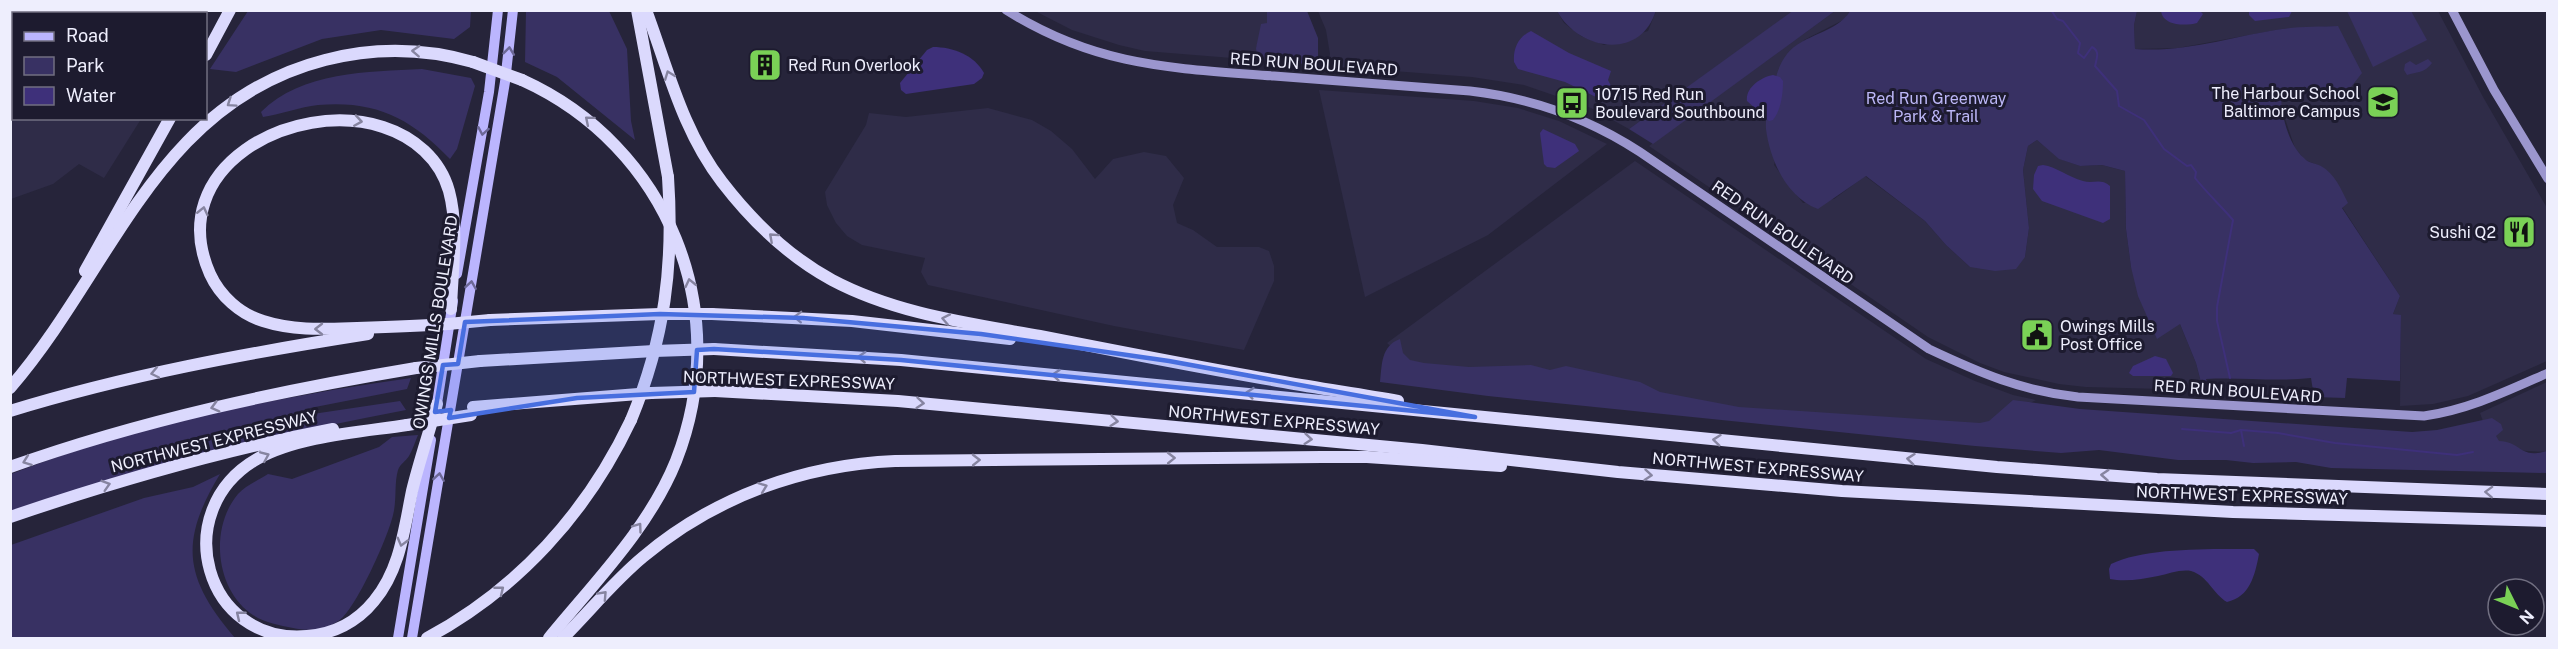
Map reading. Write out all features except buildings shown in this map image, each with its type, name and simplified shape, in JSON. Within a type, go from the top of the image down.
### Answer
[{"type":"highway","points":[[207,53],[230,10]]},
{"type":"highway","points":[[428,639],[507,584],[538,556],[567,524],[611,460],[631,420],[652,364],[663,319],[671,246],[668,177],[637,10]]},
{"type":"highway","points":[[646,10],[700,151],[721,181],[752,218],[804,262],[852,290],[905,310],[1476,417]]},
{"type":"highway","points":[[10,388],[44,346],[142,195],[167,162],[205,123],[242,95],[298,68],[363,52],[426,52],[473,62],[522,80],[559,98],[590,120],[620,148],[643,177],[669,221],[683,259],[692,295],[697,338],[697,362],[691,408],[681,445],[667,480],[636,530],[549,639]]},
{"type":"highway","points":[[451,309],[454,235],[448,191],[435,163],[412,140],[364,122],[340,119],[304,122],[266,137],[243,152],[224,170],[210,190],[201,217],[201,242],[212,278],[224,295],[238,308],[262,321],[296,328],[420,326],[490,320],[712,314],[904,326],[1169,361]]},
{"type":"highway","points":[[44,346],[169,120]]},
{"type":"highway","points":[[10,411],[131,378],[220,359],[420,326]]},
{"type":"highway","name":"NORTHWEST EXPRESSWAY","points":[[10,467],[145,425],[234,402],[416,368],[480,361],[714,349],[901,360],[1986,466],[2157,479],[2547,494]]},
{"type":"highway","name":"NORTHWEST EXPRESSWAY","points":[[10,517],[113,483],[245,447],[408,420],[577,398],[715,391],[898,401],[1422,450],[1618,472],[1842,491],[2245,512],[2547,521]]},
{"type":"highway","points":[[408,420],[293,445],[246,466],[222,489],[213,505],[208,521],[207,558],[213,580],[223,598],[236,612],[264,629],[300,637],[321,635],[341,627],[355,620],[373,603],[391,574],[403,542],[413,489],[437,404]]},
{"type":"highway","points":[[563,639],[627,571],[657,545],[692,521],[753,490],[795,476],[836,467],[895,461],[1367,457],[1618,472]]},
{"type":"main road","name":"OWINGS MILLS BOULEVARD","points":[[398,639],[451,309],[489,92],[498,10]]},
{"type":"main road","name":"OWINGS MILLS BOULEVARD","points":[[412,639],[505,82],[513,10]]},
{"type":"main road","name":"RED RUN BOULEVARD","points":[[1006,10],[1044,32],[1076,46],[1128,61],[1166,67],[1470,91],[1511,97],[1562,111],[1606,130],[1635,148],[1929,349],[1982,374],[2037,391],[2078,397],[2424,416],[2454,411],[2485,402],[2547,373]]},
{"type":"main road","points":[[2452,10],[2494,90],[2547,179]]},
{"type":"highlighted area","points":[[660,314],[803,318],[981,334],[1169,361],[1475,417],[901,360],[714,349],[697,350],[694,392],[577,398],[449,418],[451,410],[435,412],[443,365],[458,364],[465,322]]},
{"type":"shaded area","points":[[11,10],[207,11],[12,12],[12,120],[140,120],[104,178],[79,164],[53,184],[11,199]]},
{"type":"shaded area","points":[[1035,11],[1267,11],[1267,23],[1256,48],[1257,60],[1145,51],[1072,30]]},
{"type":"shaded area","points":[[1318,11],[1557,11],[1564,23],[1581,36],[1604,45],[1648,31],[1656,11],[1794,11],[1629,129],[1591,108],[1524,85],[1472,77],[1328,66],[1330,54],[1326,30]]},
{"type":"shaded area","points":[[1835,11],[1850,11],[1845,19],[1804,40],[1774,165],[1803,203],[1834,199],[1865,176],[1925,221],[1970,267],[2025,257],[2029,228],[2023,170],[2028,146],[2037,140],[2060,159],[2080,166],[2102,165],[2125,171],[2126,229],[2131,267],[2180,324],[2196,363],[2203,390],[2086,387],[2059,384],[2004,372],[1980,363],[1928,337],[1649,146]]},
{"type":"shaded area","points":[[2137,11],[2438,11],[2483,97],[2547,208],[2547,361],[2468,396],[2433,404],[2400,406],[2401,316],[2393,314],[2400,296],[2342,207],[2322,167],[2305,160],[2295,148],[2281,107],[2281,94],[2332,92],[2338,26],[2282,29],[2178,48],[2135,49],[2134,25]]},
{"type":"shaded area","points":[[1319,90],[1474,101],[1518,108],[1559,121],[1607,144],[1488,235],[1365,297]]},
{"type":"shaded area","points":[[988,108],[1032,120],[1051,131],[1072,149],[1095,179],[1113,159],[1144,152],[1166,156],[1184,178],[1173,205],[1177,223],[1193,230],[1217,247],[1259,247],[1269,251],[1274,266],[1274,281],[1244,350],[1114,326],[928,285],[921,272],[925,258],[862,245],[847,236],[836,223],[827,205],[825,192],[866,125],[869,113],[906,117]]},
{"type":"shaded area","points":[[1635,161],[1926,359],[1975,381],[2013,395],[2036,400],[1974,431],[1724,409],[1412,366],[1387,343]]},
{"type":"shaded area","points":[[2547,382],[2547,452],[2493,449],[2480,413]]},
{"type":"green space","points":[[1656,10],[1648,26],[1637,37],[1624,43],[1609,45],[1594,42],[1580,35],[1567,25],[1557,11]]},
{"type":"green space","points":[[1794,10],[1835,11],[1653,144],[1629,129]]},
{"type":"green space","points":[[248,11],[471,11],[470,27],[454,39],[381,30],[322,39],[236,72],[210,69]]},
{"type":"green space","points":[[526,11],[609,11],[627,49],[631,121],[635,140],[557,77],[525,62]]},
{"type":"green space","points":[[1267,11],[1307,11],[1318,38],[1318,65],[1257,60],[1256,48],[1261,24],[1267,23]]},
{"type":"green space","name":"Red Run Greenway Park & Trail","points":[[1850,11],[2137,11],[2134,25],[2135,49],[2154,50],[2191,46],[2289,28],[2338,26],[2362,73],[2351,87],[2332,92],[2281,94],[2282,110],[2286,128],[2298,152],[2306,160],[2326,169],[2334,178],[2348,203],[2342,208],[2400,296],[2393,314],[2401,315],[2400,381],[2347,378],[2345,398],[2314,397],[2311,378],[2206,379],[2209,391],[2203,390],[2196,363],[2180,324],[2157,339],[2138,296],[2126,229],[2125,171],[2102,165],[2080,166],[2059,159],[2037,140],[2028,146],[2023,170],[2029,228],[2025,257],[2016,269],[1995,271],[1970,267],[1925,221],[1866,176],[1818,209],[1807,203],[1789,187],[1771,153],[1766,129],[1768,108],[1778,70],[1787,54],[1802,42],[1837,24]]},
{"type":"green space","points":[[2347,11],[2411,11],[2427,40],[2373,67]]},
{"type":"green space","points":[[2428,59],[2432,63],[2423,70],[2407,75],[2404,70],[2405,64],[2410,61],[2416,65]]},
{"type":"green space","points":[[422,69],[471,78],[475,86],[457,149],[450,159],[406,123],[375,109],[338,104],[311,106],[263,117],[261,112],[296,88],[316,81],[358,73]]},
{"type":"green space","points":[[1400,339],[1403,353],[1410,360],[1424,363],[1469,367],[1531,365],[1550,370],[1566,366],[1640,382],[1660,392],[1739,407],[1980,423],[1989,421],[2013,400],[2080,409],[2412,432],[2437,430],[2492,418],[2501,424],[2503,430],[2496,436],[2499,441],[2513,444],[2525,452],[2547,451],[2547,473],[2331,468],[2296,462],[2178,460],[2099,450],[2061,453],[1488,396],[1380,382],[1382,362],[1386,351],[1389,346]]},
{"type":"green space","points":[[411,378],[407,389],[305,409],[306,415],[400,401],[406,410],[206,453],[108,480],[11,513],[11,474],[59,456],[208,414],[310,394]]},
{"type":"green space","points":[[418,435],[409,456],[398,470],[394,509],[385,538],[365,583],[343,617],[326,627],[313,630],[299,629],[260,619],[238,602],[223,573],[220,539],[229,508],[241,491],[268,474],[292,479],[379,447],[392,437]]},
{"type":"green space","points":[[220,474],[198,520],[193,540],[193,559],[197,578],[205,597],[235,638],[11,638],[11,545],[144,498],[193,487]]},
{"type":"water","points":[[2161,11],[2200,11],[2203,14],[2197,23],[2175,24],[2166,20]]},
{"type":"water","points":[[2249,11],[2292,11],[2289,17],[2255,21],[2249,15]]},
{"type":"water","points":[[1531,31],[1569,53],[1611,71],[1608,80],[1612,88],[1603,98],[1598,98],[1565,82],[1518,69],[1514,62],[1514,53],[1520,40]]},
{"type":"water","points":[[933,47],[955,50],[969,57],[984,73],[982,78],[974,84],[906,94],[901,90],[900,83],[927,50]]},
{"type":"water","points":[[1773,75],[1780,77],[1783,81],[1783,91],[1778,112],[1773,120],[1769,121],[1747,101],[1747,96],[1755,84]]},
{"type":"water","points":[[1543,129],[1575,144],[1579,151],[1555,168],[1547,167],[1544,164],[1540,133]]},
{"type":"water","points":[[2043,165],[2083,181],[2103,182],[2110,186],[2110,219],[2103,223],[2042,201],[2033,189],[2034,175],[2038,166]]},
{"type":"water","points":[[2155,356],[2166,359],[2173,373],[2171,376],[2133,376],[2129,373],[2133,366]]},
{"type":"water","points":[[2254,549],[2259,554],[2250,584],[2241,595],[2227,602],[2202,577],[2191,571],[2179,571],[2134,580],[2110,579],[2111,564],[2142,554],[2181,550]]},
{"type":"waterway","points":[[2051,10],[2080,43],[2078,53],[2084,58],[2092,47],[2096,51],[2095,66],[2117,91],[2119,106],[2144,120],[2164,149],[2187,166],[2191,165],[2196,172],[2195,178],[2233,220],[2217,307],[2217,321],[2230,378]]},
{"type":"waterway","points":[[2182,429],[2231,433],[2241,430],[2278,433],[2335,443],[2457,455],[2473,452]]},
{"type":"waterway","points":[[2241,430],[2244,446]]},
{"type":"place","name":"Red Run Overlook","points":[[765,65]]},
{"type":"place","name":"The Harbour School Baltimore Campus","points":[[2383,102]]},
{"type":"place","name":"10715 Red Run Boulevard Southbound","points":[[1572,103]]},
{"type":"place","name":"Sushi Q2","points":[[2519,232]]},
{"type":"place","name":"Owings Mills Post Office","points":[[2037,335]]}]
